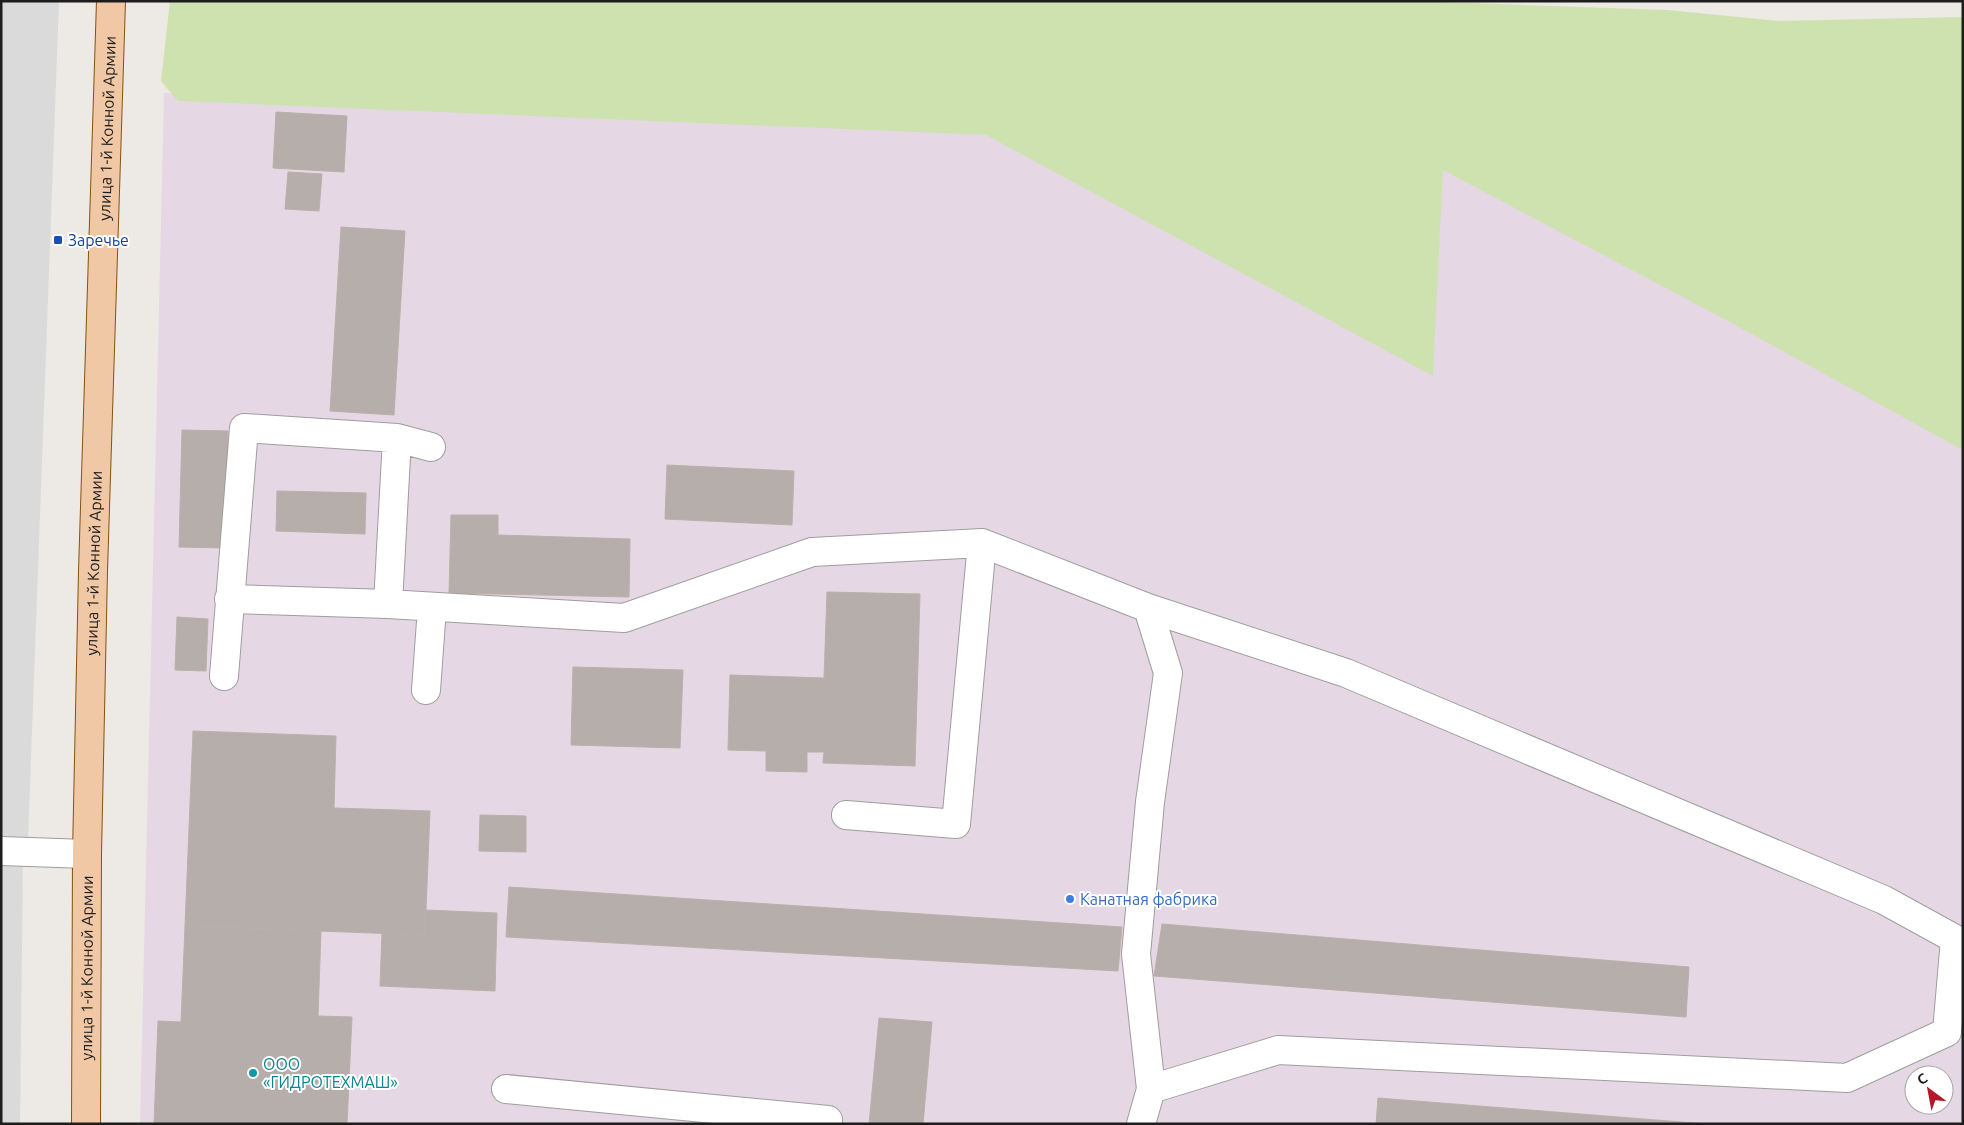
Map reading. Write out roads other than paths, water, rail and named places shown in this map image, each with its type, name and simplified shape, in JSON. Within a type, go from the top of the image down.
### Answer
[{"type":"main road","name":"улица 1-й Конной Армии","points":[[86,1124],[87,854],[111,1]]},
{"type":"lane","points":[[224,676],[244,428],[397,438],[431,447]]},
{"type":"lane","points":[[388,604],[397,438]]},
{"type":"lane","points":[[229,600],[388,604],[624,618],[812,552],[982,543],[1148,608],[1346,673],[1884,900],[1955,939],[1948,1032],[1847,1078],[1278,1050],[1150,1089]]},
{"type":"lane","points":[[846,815],[956,824],[982,543]]},
{"type":"lane","points":[[426,690],[432,608]]},
{"type":"lane","points":[[1142,1124],[1150,1089],[1136,954],[1150,802],[1168,673],[1148,608]]},
{"type":"lane","points":[[1,851],[87,854]]},
{"type":"lane","points":[[506,1089],[828,1120],[828,1124]]},
{"type":"place","name":"Заречье","points":[[58,240]]},
{"type":"place","name":"Канатная фабрика","points":[[1070,899]]},
{"type":"place","name":"ООО «ГИДРОТЕХМАШ»","points":[[253,1073]]}]
